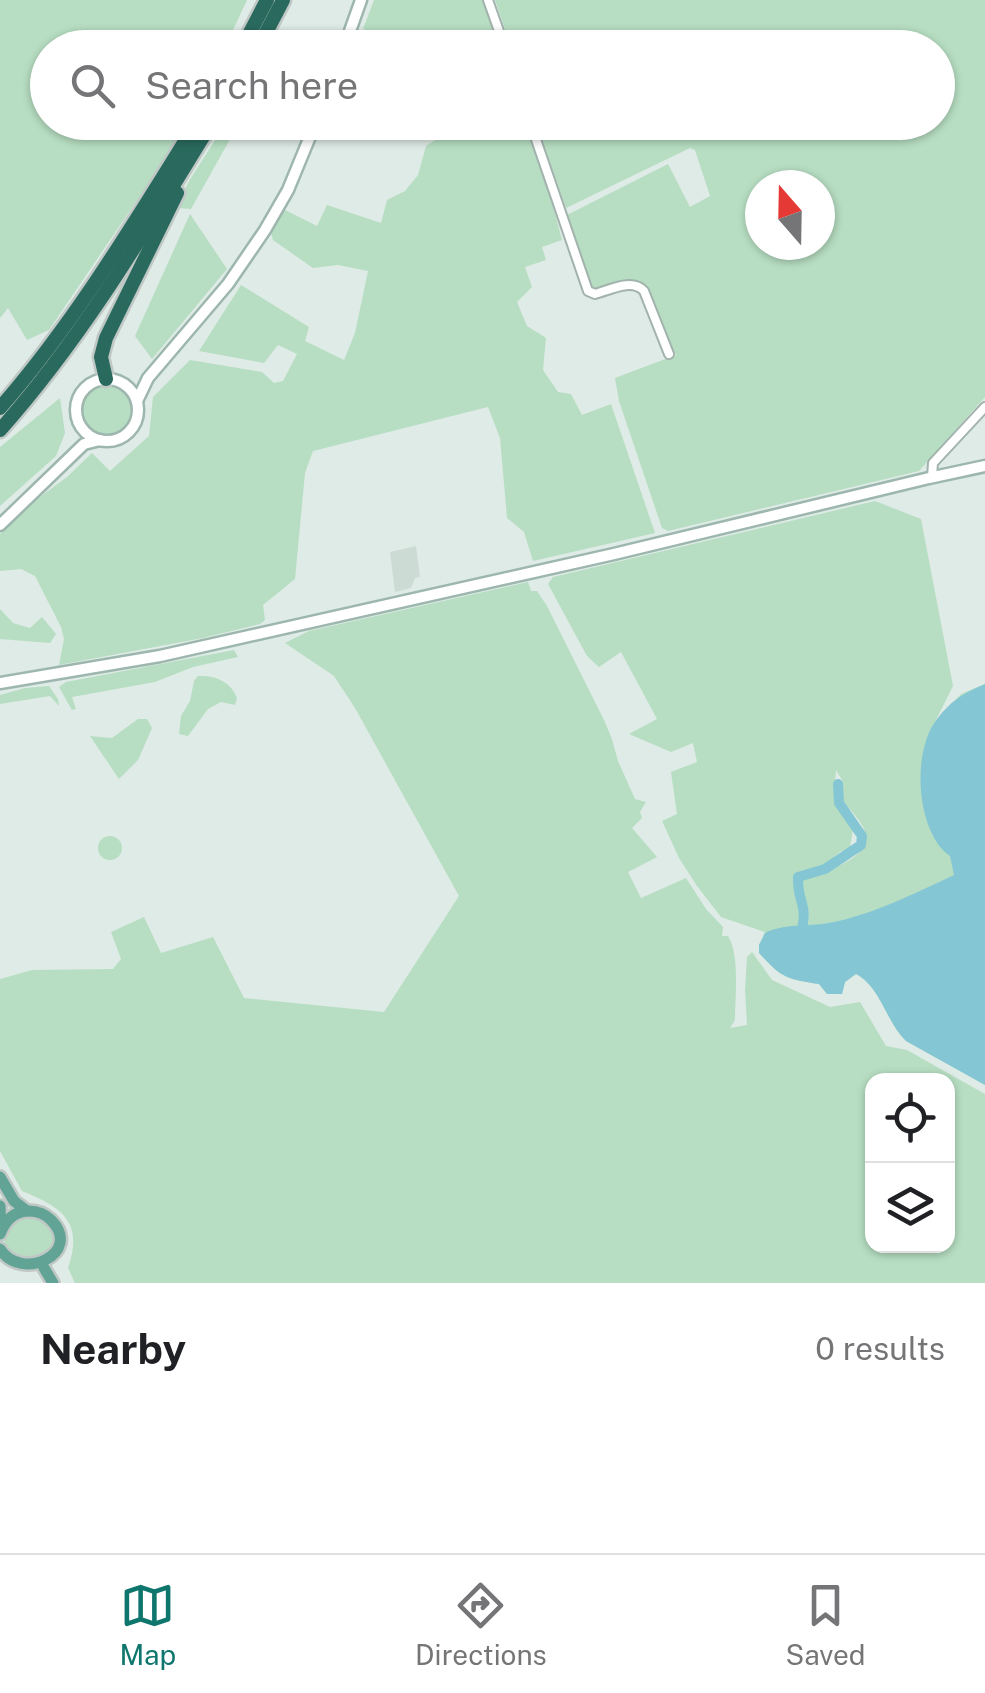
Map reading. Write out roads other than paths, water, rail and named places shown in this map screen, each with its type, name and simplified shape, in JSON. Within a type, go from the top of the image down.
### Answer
[{"type":"highway","points":[[251,30],[267,0]]},
{"type":"highway","points":[[267,30],[283,0]]},
{"type":"highway","points":[[0,408],[82,300],[186,140]]},
{"type":"highway","points":[[0,430],[94,309],[202,140]]},
{"type":"highway","points":[[113,381],[101,357],[106,338],[197,148]]},
{"type":"highway","points":[[0,400],[36,364]]},
{"type":"main road","points":[[350,30],[360,0]]},
{"type":"main road","points":[[136,401],[148,378],[228,284],[266,230],[309,140]]},
{"type":"main road","points":[[84,444],[76,412],[81,393],[96,381],[148,378]]},
{"type":"main road","points":[[0,525],[84,444],[121,438],[130,431],[138,412],[136,401],[132,392],[113,381]]},
{"type":"main road","points":[[83,429],[100,440]]},
{"type":"main road","points":[[0,684],[242,638],[985,466]]},
{"type":"main road","points":[[0,1176],[14,1201],[27,1211],[45,1216],[58,1232],[58,1251],[44,1268],[24,1271],[2,1257]]},
{"type":"main road","points":[[0,1206],[1,1231]]},
{"type":"main road","points":[[1,1231],[13,1216],[27,1211]]},
{"type":"main road","points":[[44,1268],[53,1283]]},
{"type":"street","points":[[488,0],[498,30]]},
{"type":"street","points":[[536,140],[588,290],[595,294],[638,285],[644,291],[669,354]]},
{"type":"street","points":[[932,477],[933,464],[985,407]]},
{"type":"water","points":[[985,684],[985,1085],[906,1041],[872,987],[856,974],[845,982],[842,994],[827,994],[819,984],[779,972],[759,953],[759,945],[765,933],[773,930],[859,915],[954,875],[950,856],[939,845],[924,811],[923,753],[935,722],[946,709]]},
{"type":"waterway","points":[[800,935],[804,917],[798,877],[825,869],[861,845],[862,836],[839,803],[838,784]]}]
